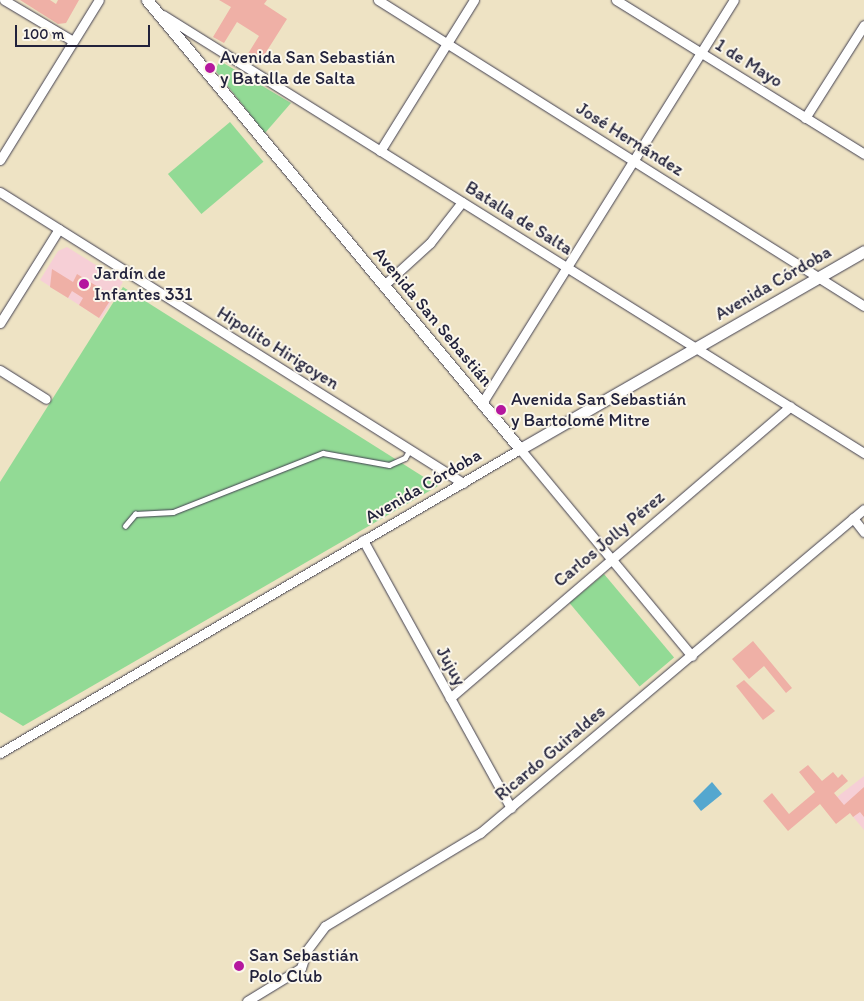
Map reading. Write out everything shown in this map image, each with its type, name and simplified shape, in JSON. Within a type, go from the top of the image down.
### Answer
[{"type":"street","points":[[4,0],[73,41]]},
{"type":"street","points":[[0,160],[99,0]]},
{"type":"street","name":"Avenida San Sebastián","points":[[147,0],[692,656]]},
{"type":"street","name":"José Hernández","points":[[378,0],[864,306]]},
{"type":"street","points":[[380,151],[474,0]]},
{"type":"street","name":"1 de Mayo","points":[[616,0],[864,154]]},
{"type":"street","points":[[482,403],[734,0]]},
{"type":"street","name":"Batalla de Salta","points":[[156,11],[864,452]]},
{"type":"street","points":[[805,118],[864,25]]},
{"type":"street","name":"Hipolito Hirigoyen","points":[[0,192],[463,483]]},
{"type":"street","points":[[384,285],[430,244],[462,202]]},
{"type":"street","points":[[0,323],[59,229]]},
{"type":"street","name":"Avenida Córdoba","points":[[0,752],[695,347],[864,251]]},
{"type":"street","points":[[0,370],[46,399]]},
{"type":"street","name":"Carlos Jolly Pérez","points":[[450,698],[611,558],[790,407]]},
{"type":"street","name":"Ricardo Guiraldes","points":[[247,1001],[301,968],[306,950],[325,926],[480,833],[864,509]]},
{"type":"street","points":[[853,518],[864,532]]},
{"type":"street","name":"Jujuy","points":[[363,540],[511,808]]},
{"type":"lane","points":[[125,526],[135,514],[173,512],[322,453],[389,464],[405,458],[410,449]]},
{"type":"shaded area","name":"Jardín de Infantes 331","points":[[67,247],[123,282],[101,319],[40,280],[58,251]]},
{"type":"shaded area","points":[[864,776],[864,830],[837,797]]},
{"type":"green space","points":[[220,61],[291,103],[265,133],[215,70]]},
{"type":"green space","points":[[230,122],[263,162],[201,214],[168,174]]},
{"type":"green space","points":[[123,287],[438,486],[23,726],[0,712],[0,482]]},
{"type":"green space","points":[[604,574],[674,657],[640,686],[570,603]]},
{"type":"water","points":[[712,782],[722,794],[701,811],[693,801]]},
{"type":"building","points":[[20,0],[50,0],[56,4],[58,0],[79,0],[66,23],[58,24]]},
{"type":"building","points":[[219,0],[267,0],[264,4],[287,19],[258,65],[246,57],[259,36],[237,22],[224,43],[213,37],[231,7]]},
{"type":"building","points":[[52,269],[73,282],[77,274],[113,296],[99,318],[79,305],[83,298],[72,291],[68,298],[50,287]]},
{"type":"building","points":[[753,641],[792,688],[786,693],[764,666],[749,679],[732,659]]},
{"type":"building","points":[[744,680],[775,711],[763,720],[736,686]]},
{"type":"building","points":[[808,765],[822,781],[833,772],[838,778],[842,774],[848,781],[834,793],[844,805],[864,787],[864,817],[860,812],[853,817],[850,813],[836,824],[820,804],[788,831],[763,801],[772,793],[789,814],[815,792],[799,772]]},
{"type":"place","name":"Avenida San Sebastián y Batalla de Salta","points":[[210,68]]},
{"type":"place","name":"Jardín de Infantes 331","points":[[84,284]]},
{"type":"place","name":"Avenida San Sebastián y Bartolomé Mitre","points":[[501,410]]},
{"type":"place","name":"San Sebastián Polo Club","points":[[239,966]]}]
